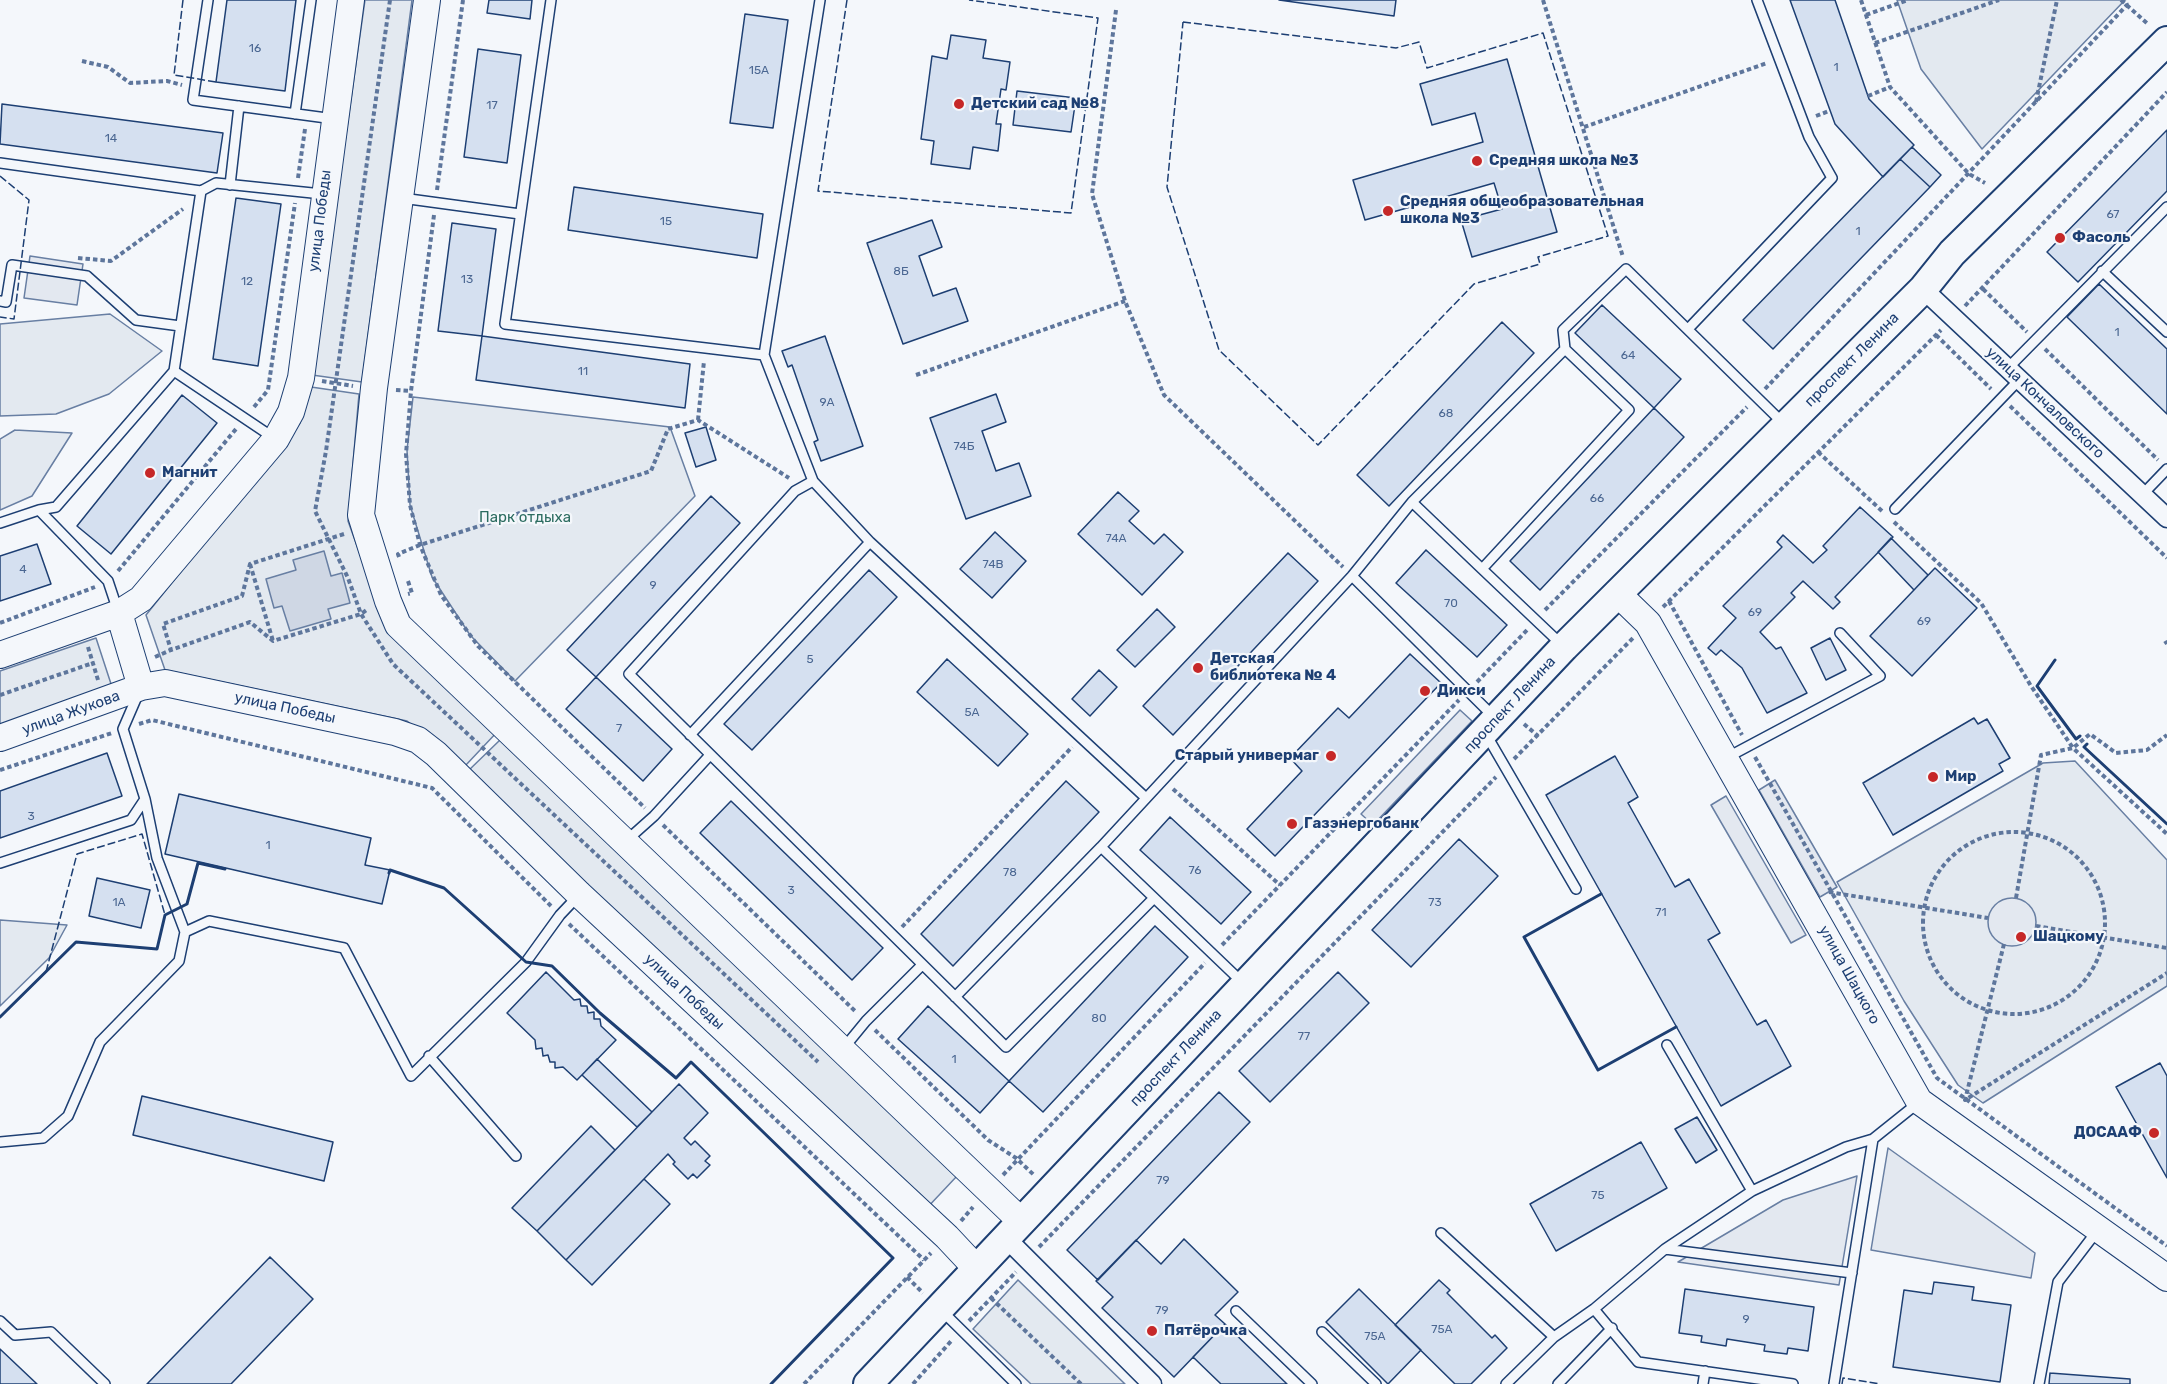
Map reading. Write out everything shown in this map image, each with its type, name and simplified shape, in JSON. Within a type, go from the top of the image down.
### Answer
[{"type":"main road","name":"проспект Ленина","points":[[868,1384],[1617,592],[1923,289],[1952,253],[2167,41]]},
{"type":"street","name":"улица Победы","points":[[119,613],[141,599],[276,439],[291,412],[300,378],[323,194],[351,0]]},
{"type":"street","points":[[427,0],[374,388],[361,515],[388,601],[398,625],[624,842],[831,1057],[989,1193],[1014,1230],[1027,1260],[1152,1384]]},
{"type":"street","name":"улица Кончаловского","points":[[1923,289],[2167,518]]},
{"type":"street","name":"улица Шацкого","points":[[1617,592],[1648,623],[1919,1101],[2167,1278]]},
{"type":"street","points":[[0,656],[119,613],[141,687]]},
{"type":"street","name":"улица Победы","points":[[141,687],[165,683],[395,732],[418,740],[436,754],[579,894],[947,1237],[977,1269]]},
{"type":"street","name":"улица Жукова","points":[[0,738],[141,687]]},
{"type":"lane","points":[[208,0],[193,100],[334,119]]},
{"type":"lane","points":[[295,114],[311,0]]},
{"type":"lane","points":[[551,0],[505,324],[764,356]]},
{"type":"lane","points":[[820,0],[764,356],[813,481],[870,542],[1146,798]]},
{"type":"lane","points":[[1689,328],[1832,177],[1809,137],[1757,0]]},
{"type":"lane","points":[[230,185],[238,106]]},
{"type":"lane","points":[[0,163],[201,191],[216,183],[323,194]]},
{"type":"lane","points":[[0,523],[56,507],[174,371],[201,191]]},
{"type":"lane","points":[[399,198],[520,214]]},
{"type":"lane","points":[[1895,509],[2001,398],[2035,340],[2167,207]]},
{"type":"lane","points":[[0,301],[6,302],[12,265],[87,276],[136,320],[180,326]]},
{"type":"lane","points":[[1482,569],[1629,410],[1565,349],[1563,330],[1626,270],[1689,328],[1785,426]]},
{"type":"lane","points":[[2103,271],[2167,332]]},
{"type":"lane","points":[[955,997],[1101,847],[1352,576],[1412,502],[1565,349]]},
{"type":"lane","points":[[174,371],[276,439]]},
{"type":"lane","points":[[2143,494],[2167,469]]},
{"type":"lane","points":[[813,481],[795,491],[629,674],[1006,1047],[1154,898]]},
{"type":"lane","points":[[1412,502],[1564,647]]},
{"type":"lane","points":[[39,510],[108,581],[119,613]]},
{"type":"lane","points":[[690,735],[870,542]]},
{"type":"lane","points":[[1352,576],[1469,689],[1491,726],[1505,768],[1576,889]]},
{"type":"lane","points":[[1726,758],[1880,676],[1840,633]]},
{"type":"lane","points":[[0,1142],[43,1138],[68,1116],[100,1042],[179,961],[185,932],[157,858],[146,799],[123,729],[141,687]]},
{"type":"lane","points":[[624,842],[654,816],[710,755]]},
{"type":"lane","points":[[0,863],[131,820],[146,799]]},
{"type":"lane","points":[[1101,847],[1245,985]]},
{"type":"lane","points":[[185,932],[209,921],[344,948],[411,1076],[526,962],[560,915],[579,894]]},
{"type":"lane","points":[[831,1057],[922,965]]},
{"type":"lane","points":[[1667,1045],[1752,1191]]},
{"type":"lane","points":[[429,1056],[516,1156]]},
{"type":"lane","points":[[1506,1384],[1554,1337],[1594,1309],[1665,1248],[1752,1191],[1846,1147],[1873,1139],[1919,1101]]},
{"type":"lane","points":[[1834,1384],[1873,1139]]},
{"type":"lane","points":[[2039,1384],[2058,1282],[2098,1229]]},
{"type":"lane","points":[[1441,1233],[1554,1337]]},
{"type":"lane","points":[[1665,1248],[1852,1273]]},
{"type":"lane","points":[[939,1309],[1016,1384]]},
{"type":"lane","points":[[1594,1309],[1638,1362],[1793,1384]]},
{"type":"lane","points":[[1236,1311],[1312,1384]]},
{"type":"lane","points":[[0,1321],[15,1335],[51,1332],[105,1384]]},
{"type":"lane","points":[[1558,1384],[1612,1328]]},
{"type":"lane","points":[[1322,1332],[1376,1384]]},
{"type":"lane","points":[[1703,1384],[1705,1371]]},
{"type":"path","points":[[463,0],[411,391],[406,454],[410,505],[420,545],[441,595],[478,646],[988,1140],[1016,1158]]},
{"type":"path","points":[[1543,0],[1584,127],[1626,270]]},
{"type":"path","points":[[1861,0],[1890,87],[1969,174],[1985,183]]},
{"type":"path","points":[[1866,15],[1908,0]]},
{"type":"path","points":[[1875,43],[1999,0]]},
{"type":"path","points":[[2035,103],[2057,0]]},
{"type":"path","points":[[1757,397],[2035,103],[2124,2],[2167,41]]},
{"type":"path","points":[[1116,10],[1092,194],[1125,301],[1164,395],[1352,576]]},
{"type":"path","points":[[1584,127],[1779,59]]},
{"type":"path","points":[[82,62],[108,67],[130,83],[167,81],[195,88]]},
{"type":"path","points":[[1868,96],[1890,87]]},
{"type":"path","points":[[913,1384],[1027,1260],[1505,768],[1669,601],[1983,289],[2167,92]]},
{"type":"path","points":[[0,623],[72,598],[108,581],[268,390],[306,124]]},
{"type":"path","points":[[65,273],[69,257],[111,261],[182,210],[201,191]]},
{"type":"path","points":[[1983,289],[2159,460]]},
{"type":"path","points":[[916,375],[1125,301]]},
{"type":"path","points":[[1936,335],[2167,558]]},
{"type":"path","points":[[699,420],[705,347]]},
{"type":"path","points":[[270,374],[411,391]]},
{"type":"path","points":[[804,1384],[989,1193],[1016,1158],[1536,620],[1746,407]]},
{"type":"path","points":[[402,564],[398,554],[420,545],[651,471],[668,429],[699,420],[803,487]]},
{"type":"path","points":[[1818,452],[1982,603],[2031,686],[2073,748],[2167,834]]},
{"type":"path","points":[[250,564],[350,532]]},
{"type":"path","points":[[250,564],[273,641]]},
{"type":"path","points":[[250,564],[242,596],[163,624],[171,650],[250,622],[273,641]]},
{"type":"path","points":[[388,601],[412,593],[405,573]]},
{"type":"path","points":[[1669,601],[1829,891],[1937,1078],[2167,1246]]},
{"type":"path","points":[[273,641],[361,614]]},
{"type":"path","points":[[0,770],[115,732],[81,627]]},
{"type":"path","points":[[0,695],[93,663]]},
{"type":"path","points":[[2016,898],[2042,755],[2073,748],[2090,734],[2116,753],[2147,750],[2167,735]]},
{"type":"path","points":[[893,936],[1082,737]]},
{"type":"path","points":[[483,750],[831,1057]]},
{"type":"path","points":[[1163,780],[1280,885]]},
{"type":"path","points":[[2028,832],[2063,845],[2089,870],[2103,903],[2104,937],[2091,972],[2067,998],[2034,1012],[2016,1014],[1987,1010],[1965,1000],[1940,976],[1925,943],[1924,908],[1937,874],[1961,848],[1994,834],[2028,832]]},
{"type":"path","points":[[1829,891],[1988,918]]},
{"type":"path","points":[[2036,926],[2167,948]]},
{"type":"path","points":[[1965,1100],[2004,944]]},
{"type":"path","points":[[1965,1100],[2167,973]]},
{"type":"path","points":[[991,1298],[1081,1384]]},
{"type":"green space","points":[[365,0],[412,0],[362,382],[312,375]]},
{"type":"green space","points":[[1897,0],[2125,0],[1982,149],[1921,69]]},
{"type":"green space","points":[[110,314],[162,351],[109,394],[56,414],[0,416],[0,324]]},
{"type":"green space","points":[[311,387],[359,394],[348,521],[385,623],[498,731],[465,766],[407,721],[165,670],[146,615],[300,423]]},
{"type":"green space","name":"Парк отдыха","points":[[413,397],[670,427],[695,496],[515,681],[470,635],[432,577],[410,505],[407,450]]},
{"type":"green space","points":[[15,430],[72,433],[32,496],[0,510],[0,439]]},
{"type":"green space","points":[[96,638],[113,690],[0,730],[0,671]]},
{"type":"green space","points":[[500,740],[957,1176],[925,1210],[468,771]]},
{"type":"green space","points":[[2075,761],[2167,860],[2167,986],[1983,1103],[1958,1085],[1904,1001],[1837,882],[2043,763]]},
{"type":"green space","points":[[0,920],[67,925],[49,958],[0,1006]]},
{"type":"green space","points":[[1018,1280],[1125,1384],[1031,1384],[973,1329]]},
{"type":"shaded area","points":[[30,256],[83,264],[77,305],[24,298]]},
{"type":"shaded area","points":[[324,551],[331,576],[342,573],[350,603],[328,609],[331,619],[290,631],[282,606],[274,608],[266,579],[296,570],[293,560]]},
{"type":"shaded area","points":[[1460,710],[1472,721],[1373,825],[1361,814]]},
{"type":"shaded area","points":[[1775,780],[1837,887],[1820,897],[1759,790]]},
{"type":"shaded area","points":[[1726,796],[1806,935],[1791,943],[1711,805]]},
{"type":"shaded area","points":[[2007,898],[2017,898],[2029,905],[2036,917],[2036,927],[2029,939],[2017,946],[2007,946],[1992,935],[1988,927],[1988,917],[1999,902]]},
{"type":"shaded area","points":[[1888,1148],[2035,1253],[2031,1278],[1871,1250]]},
{"type":"shaded area","points":[[1857,1176],[1839,1285],[1678,1262],[1783,1200]]},
{"type":"building","points":[[227,0],[296,0],[285,91],[216,82]]},
{"type":"building","points":[[489,0],[532,0],[530,19],[487,13]]},
{"type":"building","points":[[1279,0],[1396,0],[1394,16]]},
{"type":"building","points":[[1790,0],[1835,0],[1869,99],[1914,145],[1883,177],[1835,124]]},
{"type":"building","points":[[745,14],[788,20],[773,128],[730,123]]},
{"type":"building","points":[[951,35],[986,40],[983,58],[1010,62],[1006,90],[1001,89],[996,124],[1001,124],[998,151],[973,147],[970,169],[931,164],[934,141],[921,139],[932,56],[947,59]]},
{"type":"building","points":[[478,49],[521,55],[507,163],[464,157]]},
{"type":"building","name":"Средняя школа №3","points":[[1507,59],[1557,232],[1472,257],[1461,220],[1502,209],[1494,183],[1365,220],[1353,180],[1483,142],[1475,113],[1432,125],[1420,84]]},
{"type":"building","points":[[1017,91],[1076,98],[1071,132],[1013,125]]},
{"type":"building","points":[[2,104],[223,133],[217,173],[0,144]]},
{"type":"building","points":[[2167,130],[2167,191],[2078,282],[2047,252]]},
{"type":"building","points":[[1912,147],[1941,175],[1930,187],[1900,159]]},
{"type":"building","points":[[1900,159],[1930,187],[1773,349],[1743,320]]},
{"type":"building","points":[[574,187],[763,214],[757,258],[568,230]]},
{"type":"building","points":[[236,198],[281,204],[258,366],[213,359]]},
{"type":"building","points":[[932,220],[942,247],[919,256],[933,296],[956,288],[968,321],[903,344],[867,243]]},
{"type":"building","points":[[452,223],[496,229],[482,336],[438,331]]},
{"type":"building","points":[[2099,284],[2167,349],[2167,414],[2067,317]]},
{"type":"building","points":[[1602,305],[1681,379],[1654,408],[1575,333]]},
{"type":"building","points":[[1502,322],[1534,353],[1389,506],[1357,475]]},
{"type":"building","points":[[482,336],[690,364],[685,408],[476,380]]},
{"type":"building","points":[[825,336],[863,446],[821,461],[814,442],[818,440],[792,365],[788,367],[782,351]]},
{"type":"building","points":[[996,394],[1006,422],[982,431],[996,471],[1019,463],[1031,496],[966,519],[930,418]]},
{"type":"building","points":[[182,395],[217,423],[111,554],[77,526]]},
{"type":"building","points":[[1654,408],[1684,437],[1540,590],[1510,561]]},
{"type":"building","points":[[706,427],[716,460],[696,467],[685,433]]},
{"type":"building","points":[[1118,492],[1139,511],[1129,521],[1154,544],[1164,534],[1183,552],[1142,595],[1078,534]]},
{"type":"building","points":[[711,496],[740,523],[596,677],[567,650]]},
{"type":"building","points":[[1860,507],[1893,537],[1835,597],[1840,602],[1833,609],[1803,581],[1791,593],[1795,597],[1760,632],[1776,649],[1781,647],[1807,693],[1767,713],[1742,668],[1721,650],[1716,655],[1708,648],[1736,618],[1723,606],[1782,547],[1777,542],[1783,535],[1813,563],[1827,550],[1823,546]]},
{"type":"building","points":[[995,532],[1026,561],[992,598],[960,569]]},
{"type":"building","points":[[1891,538],[1928,575],[1914,590],[1878,552]]},
{"type":"building","points":[[37,544],[51,584],[0,601],[0,556]]},
{"type":"building","points":[[1426,550],[1507,625],[1477,657],[1396,583]]},
{"type":"building","points":[[1288,553],[1318,581],[1173,735],[1143,706]]},
{"type":"building","points":[[1935,568],[1977,608],[1912,676],[1870,636]]},
{"type":"building","points":[[869,570],[897,597],[752,750],[724,724]]},
{"type":"building","points":[[1157,609],[1175,627],[1135,667],[1117,650]]},
{"type":"building","points":[[1830,638],[1846,670],[1826,680],[1811,648]]},
{"type":"building","name":"Старый универмаг","points":[[1410,654],[1441,683],[1275,856],[1247,829],[1302,771],[1290,758],[1338,708],[1349,718]]},
{"type":"building","points":[[947,659],[1028,734],[998,766],[917,692]]},
{"type":"building","points":[[1099,670],[1117,687],[1090,716],[1072,699]]},
{"type":"building","points":[[596,677],[672,749],[643,781],[566,709]]},
{"type":"building","name":"Мир","points":[[1974,718],[1978,724],[1987,719],[2010,758],[1999,764],[2003,771],[1893,835],[1863,783]]},
{"type":"building","points":[[107,753],[122,796],[0,838],[0,791]]},
{"type":"building","points":[[1615,756],[1638,797],[1628,803],[1675,887],[1689,879],[1720,933],[1708,940],[1757,1025],[1766,1020],[1791,1066],[1721,1106],[1546,795]]},
{"type":"building","points":[[1066,781],[1099,812],[953,966],[921,934]]},
{"type":"building","points":[[179,794],[371,838],[365,865],[390,870],[382,904],[165,854]]},
{"type":"building","points":[[731,801],[883,948],[852,980],[700,833]]},
{"type":"building","points":[[1170,817],[1251,892],[1221,924],[1140,850]]},
{"type":"building","points":[[1459,839],[1498,876],[1411,967],[1372,930]]},
{"type":"building","points":[[97,878],[150,890],[141,928],[89,916]]},
{"type":"building","points":[[1155,926],[1188,957],[1043,1112],[1009,1081]]},
{"type":"building","points":[[546,972],[574,1000],[580,999],[581,1006],[587,1006],[588,1013],[594,1012],[594,1019],[600,1019],[601,1026],[616,1040],[577,1080],[563,1067],[555,1068],[555,1062],[550,1062],[548,1055],[543,1056],[542,1048],[536,1049],[535,1040],[507,1013]]},
{"type":"building","points":[[1338,972],[1369,1003],[1270,1102],[1239,1071]]},
{"type":"building","points":[[928,1006],[1009,1081],[980,1113],[898,1039]]},
{"type":"building","points":[[597,1059],[652,1112],[637,1127],[582,1075]]},
{"type":"building","name":"ДОСААФ","points":[[2160,1063],[2167,1076],[2167,1178],[2116,1087]]},
{"type":"building","points":[[679,1084],[708,1113],[684,1138],[691,1145],[695,1141],[710,1156],[705,1161],[710,1165],[697,1178],[693,1174],[688,1179],[673,1164],[675,1162],[668,1154],[566,1260],[537,1231]]},
{"type":"building","points":[[1219,1092],[1250,1122],[1098,1280],[1067,1250]]},
{"type":"building","points":[[142,1096],[333,1142],[324,1181],[133,1135]]},
{"type":"building","points":[[1697,1117],[1717,1150],[1696,1163],[1675,1129]]},
{"type":"building","points":[[591,1126],[615,1150],[537,1231],[512,1208]]},
{"type":"building","points":[[1641,1142],[1667,1188],[1556,1251],[1530,1204]]},
{"type":"building","points":[[644,1179],[670,1204],[592,1285],[566,1260]]},
{"type":"building","points":[[1184,1239],[1238,1292],[1215,1315],[1225,1324],[1174,1377],[1102,1308],[1113,1297],[1096,1281],[1136,1240],[1161,1264]]},
{"type":"building","points":[[270,1257],[313,1299],[231,1384],[147,1384]]},
{"type":"building","points":[[1439,1280],[1450,1290],[1447,1293],[1492,1338],[1495,1335],[1507,1348],[1471,1384],[1455,1384],[1395,1325]]},
{"type":"building","points":[[1934,1282],[1974,1287],[1972,1300],[2011,1305],[2000,1382],[1893,1367],[1904,1290],[1932,1294]]},
{"type":"building","points":[[1359,1289],[1421,1350],[1388,1384],[1326,1322]]},
{"type":"building","points":[[1685,1289],[1814,1307],[1808,1351],[1788,1348],[1787,1354],[1764,1351],[1765,1345],[1727,1339],[1726,1346],[1701,1342],[1702,1336],[1679,1333]]},
{"type":"building","points":[[1225,1324],[1287,1384],[1221,1384],[1193,1357]]},
{"type":"building","points":[[0,1349],[37,1384],[0,1384]]},
{"type":"building","points":[[2050,1373],[2130,1379],[2130,1384],[2049,1384]]},
{"type":"fence","points":[[183,0],[174,75],[216,82]]},
{"type":"fence","points":[[847,0],[818,191],[1071,213],[1098,18],[969,0]]},
{"type":"fence","points":[[1183,22],[1396,48],[1419,42],[1427,68],[1543,33],[1608,236],[1538,257],[1540,264],[1474,284],[1318,445],[1219,350],[1167,187],[1183,22]]},
{"type":"fence","points":[[0,176],[29,200],[14,319],[0,317]]},
{"type":"fence","points":[[46,972],[77,854],[142,834],[165,915]]},
{"type":"fence","points":[[1842,1384],[1843,1378],[1880,1384]]},
{"type":"wall","points":[[2055,660],[2037,686],[2076,739],[2080,736]]},
{"type":"wall","points":[[2087,744],[2084,747],[2167,824]]},
{"type":"wall","points":[[0,1017],[76,942],[157,949],[165,915],[187,904],[198,863],[225,869]]},
{"type":"wall","points":[[389,873],[390,870],[444,888],[526,962],[552,966],[600,1013],[676,1078],[691,1062],[893,1258],[771,1384]]},
{"type":"wall","points":[[1601,894],[1524,937],[1598,1070],[1676,1027]]},
{"type":"place","name":"Детский сад №8","points":[[959,104]]},
{"type":"place","name":"Средняя школа №3","points":[[1477,161]]},
{"type":"place","name":"Средняя общеобразовательная школа №3","points":[[1388,211]]},
{"type":"place","name":"Фасоль","points":[[2060,238]]},
{"type":"place","name":"Магнит","points":[[150,473]]},
{"type":"place","name":"Детская библиотека № 4","points":[[1198,668]]},
{"type":"place","name":"Дикси","points":[[1425,691]]},
{"type":"place","name":"Старый универмаг","points":[[1331,756]]},
{"type":"place","name":"Мир","points":[[1933,777]]},
{"type":"place","name":"Газэнергобанк","points":[[1292,824]]},
{"type":"place","name":"Шацкому","points":[[2021,937]]},
{"type":"place","name":"ДОСААФ","points":[[2154,1133]]},
{"type":"place","name":"Пятёрочка","points":[[1152,1331]]}]
